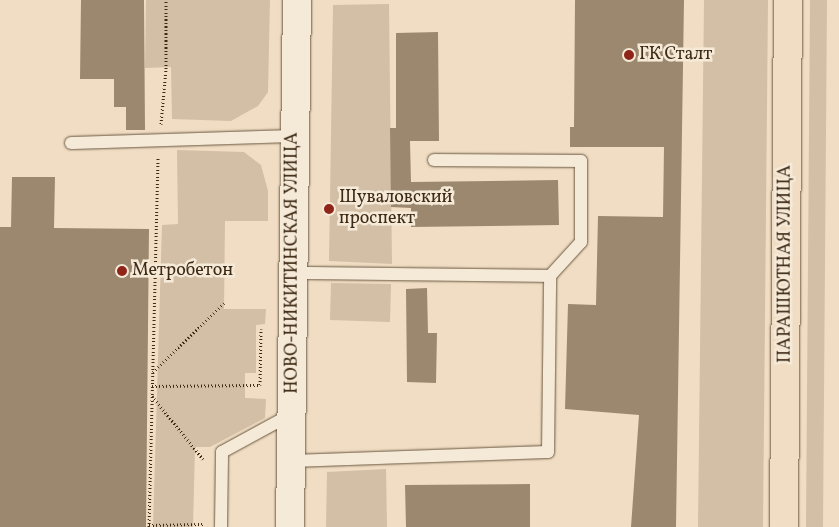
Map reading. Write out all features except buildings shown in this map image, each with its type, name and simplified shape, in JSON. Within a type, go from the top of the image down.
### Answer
[{"type":"main road","name":"ПАРАШЮТНАЯ УЛИЦА","points":[[784,527],[788,0]]},
{"type":"street","name":"НОВО-НИКИТИНСКАЯ УЛИЦА","points":[[290,527],[297,0]]},
{"type":"lane","points":[[71,143],[294,136]]},
{"type":"lane","points":[[292,461],[548,452],[550,276],[581,242],[581,161],[434,160]]},
{"type":"lane","points":[[294,273],[550,276]]},
{"type":"lane","points":[[221,526],[222,452],[292,414]]},
{"type":"path","points":[[166,0],[166,69],[159,140],[149,526],[221,526]]},
{"type":"path","points":[[152,373],[224,303]]},
{"type":"path","points":[[152,386],[260,385],[261,329]]},
{"type":"path","points":[[152,396],[222,482]]},
{"type":"shaded area","points":[[146,0],[270,0],[268,92],[258,106],[231,121],[172,119],[171,67],[145,68]]},
{"type":"shaded area","points":[[704,0],[768,0],[763,527],[698,527]]},
{"type":"shaded area","points":[[810,0],[827,0],[823,527],[806,527]]},
{"type":"shaded area","points":[[389,4],[392,264],[329,261],[333,5]]},
{"type":"shaded area","points":[[177,150],[244,152],[261,165],[268,191],[268,221],[225,221],[224,309],[266,309],[265,324],[256,325],[256,373],[245,373],[245,398],[266,399],[265,418],[210,447],[195,447],[193,527],[153,527],[162,225],[178,224]]},
{"type":"shaded area","points":[[331,283],[391,284],[390,322],[330,320]]},
{"type":"shaded area","points":[[386,469],[387,527],[326,527],[327,472]]},
{"type":"place","name":"ГК Сталт","points":[[629,55]]},
{"type":"place","name":"Шуваловский проспект","points":[[329,209]]},
{"type":"place","name":"Метробетон","points":[[122,271]]}]
